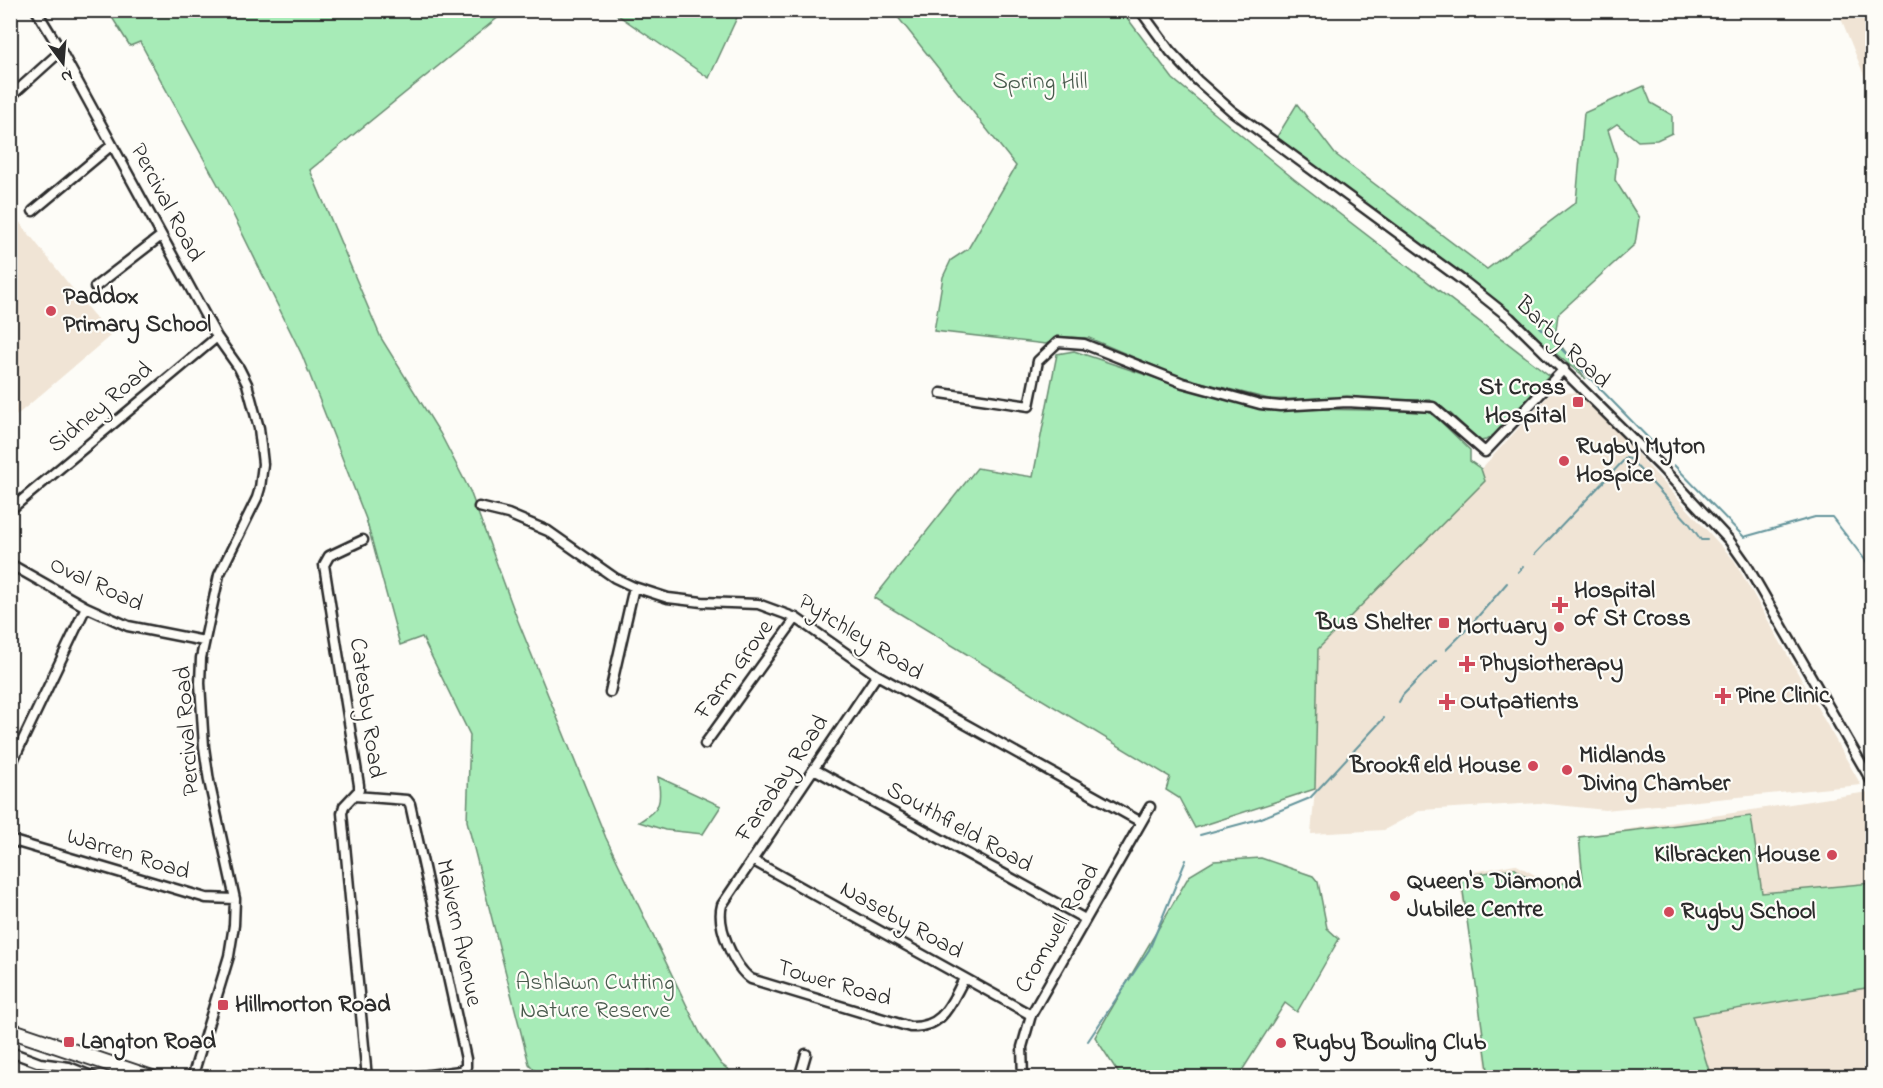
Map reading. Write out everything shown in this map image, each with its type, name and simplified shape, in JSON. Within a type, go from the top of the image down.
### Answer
[{"type":"highway","points":[[10,1030],[119,1072],[152,1077]]},
{"type":"street","name":"Percival Road","points":[[36,10],[62,51],[217,337],[239,368],[247,384],[259,428],[263,464],[260,488],[219,575],[204,641],[200,683],[204,747],[211,798],[235,899],[234,926],[229,956],[192,1077]]},
{"type":"street","name":"Barby Road","points":[[1140,10],[1170,51],[1197,80],[1232,111],[1510,318],[1564,369],[1730,540],[1872,782]]},
{"type":"street","points":[[10,98],[62,51]]},
{"type":"street","points":[[33,211],[112,145]]},
{"type":"street","points":[[95,287],[161,236]]},
{"type":"street","name":"Sidney Road","points":[[10,510],[217,337]]},
{"type":"street","points":[[941,393],[1029,406],[1038,361],[1058,342],[1084,344],[1183,383],[1260,404],[1280,406],[1347,402],[1433,407],[1485,452],[1564,369]]},
{"type":"street","name":"Pytchley Road","points":[[479,507],[508,514],[548,531],[615,578],[634,587],[668,597],[702,602],[758,604],[796,618],[877,675],[1141,822]]},
{"type":"street","name":"Catesby Road","points":[[363,540],[329,556],[324,565],[359,778],[359,790],[344,806],[342,813],[367,1077]]},
{"type":"street","name":"Oval Road","points":[[10,564],[86,607],[128,626],[204,641]]},
{"type":"street","points":[[610,692],[634,587]]},
{"type":"street","points":[[10,767],[86,607]]},
{"type":"street","name":"Farm Grove","points":[[705,744],[796,618]]},
{"type":"street","name":"Faraday Road","points":[[722,905],[877,675]]},
{"type":"street","name":"Southfield Road","points":[[814,769],[1085,919]]},
{"type":"street","name":"Malvern Avenue","points":[[355,796],[407,800],[410,804],[466,1059],[466,1067],[460,1071],[406,1077]]},
{"type":"street","name":"Cromwell Road","points":[[1023,1077],[1022,1047],[1031,1015],[1150,807]]},
{"type":"street","name":"Warren Road","points":[[10,840],[206,898],[235,899]]},
{"type":"street","name":"Naseby Road","points":[[752,860],[1031,1015]]},
{"type":"street","name":"Tower Road","points":[[722,905],[720,924],[739,968],[751,979],[761,983],[910,1027],[923,1027],[944,1014],[964,979]]},
{"type":"street","points":[[16,1054],[40,1063],[69,1066],[96,1077]]},
{"type":"street","points":[[800,1077],[806,1054]]},
{"type":"shaded area","points":[[1838,11],[1872,11],[1872,80],[1868,85]]},
{"type":"shaded area","name":"Paddox Primary School","points":[[10,210],[110,336],[11,420],[10,420]]},
{"type":"shaded area","name":"Hospital of St Cross","points":[[1581,392],[1734,560],[1861,785],[1605,810],[1539,803],[1421,810],[1384,830],[1311,834],[1315,789],[1318,649],[1485,481],[1481,469],[1550,394]]},
{"type":"shaded area","name":"Rugby School","points":[[1868,792],[1872,800],[1872,1077],[1487,1077],[1471,946],[1458,875],[1515,864],[1542,879],[1581,877],[1579,837]]},
{"type":"green space","name":"Ashlawn Cutting Nature Reserve","points":[[108,11],[506,11],[310,170],[381,338],[440,433],[470,491],[518,621],[606,838],[700,1033],[721,1064],[738,1077],[652,1077],[648,1070],[631,1077],[545,1077],[537,1073],[529,1064],[467,821],[470,735],[422,637],[400,645],[366,519],[302,355],[223,194],[140,42],[130,46]]},
{"type":"green space","points":[[612,11],[740,11],[709,78]]},
{"type":"green space","name":"Spring Hill","points":[[893,11],[1122,11],[1173,79],[1294,179],[1549,375],[1494,435],[1480,441],[1451,414],[1430,400],[1269,399],[1180,377],[1089,338],[1061,337],[1046,344],[934,331],[943,277],[951,260],[968,249],[1016,166]]},
{"type":"green space","points":[[1644,86],[1651,103],[1672,115],[1672,133],[1657,140],[1638,141],[1617,124],[1608,130],[1617,158],[1615,180],[1639,218],[1635,244],[1558,314],[1555,338],[1586,379],[1474,285],[1275,140],[1297,104],[1335,154],[1487,269],[1576,202],[1584,113]]},
{"type":"green space","points":[[1074,351],[1185,388],[1267,411],[1308,409],[1427,411],[1470,450],[1470,461],[1481,469],[1485,481],[1318,649],[1315,789],[1195,828],[1179,798],[1166,790],[1170,777],[874,598],[977,468],[1033,477],[1057,354]]},
{"type":"green space","points":[[658,777],[721,806],[703,834],[665,830],[639,822],[652,813],[658,804],[660,793]]},
{"type":"green space","name":"Rugby School","points":[[1751,816],[1762,893],[1872,883],[1872,987],[1692,1016],[1711,1077],[1489,1077],[1461,877],[1514,868],[1541,888],[1583,879],[1579,837]]},
{"type":"green space","points":[[1261,858],[1313,876],[1318,882],[1327,928],[1339,939],[1297,1012],[1285,1003],[1238,1077],[1121,1077],[1095,1037],[1189,876],[1214,861]]},
{"type":"waterway","points":[[1540,327],[1658,448]]},
{"type":"waterway","points":[[1535,554],[1626,458],[1630,459],[1689,523],[1701,540],[1707,540]]},
{"type":"waterway","points":[[1674,465],[1744,537],[1815,517],[1832,517],[1872,569]]},
{"type":"waterway","points":[[1518,572],[1523,567]]},
{"type":"waterway","points":[[1446,650],[1507,583]]},
{"type":"waterway","points":[[1399,702],[1436,661]]},
{"type":"waterway","points":[[1200,835],[1259,819],[1310,798],[1384,718]]},
{"type":"waterway","points":[[1088,1041],[1149,950],[1186,860]]},
{"type":"place","name":"Paddox Primary School","points":[[51,311]]},
{"type":"place","name":"St Cross Hospital","points":[[1578,402]]},
{"type":"place","name":"Rugby Myton Hospice","points":[[1564,461]]},
{"type":"place","name":"Hospital of St Cross","points":[[1560,605]]},
{"type":"place","name":"Bus Shelter","points":[[1444,623]]},
{"type":"place","name":"Mortuary","points":[[1559,627]]},
{"type":"place","name":"Physiotherapy","points":[[1467,664]]},
{"type":"place","name":"Pine Clinic","points":[[1723,696]]},
{"type":"place","name":"Outpatients","points":[[1447,702]]},
{"type":"place","name":"Brookfield House","points":[[1533,766]]},
{"type":"place","name":"Midlands Diving Chamber","points":[[1567,770]]},
{"type":"place","name":"Kilbracken House","points":[[1832,855]]},
{"type":"place","name":"Queen's Diamond Jubilee Centre","points":[[1395,896]]},
{"type":"place","name":"Rugby School","points":[[1669,912]]},
{"type":"place","name":"Hillmorton Road","points":[[223,1005]]},
{"type":"place","name":"Langton Road","points":[[69,1042]]},
{"type":"place","name":"Rugby Bowling Club","points":[[1281,1043]]}]
